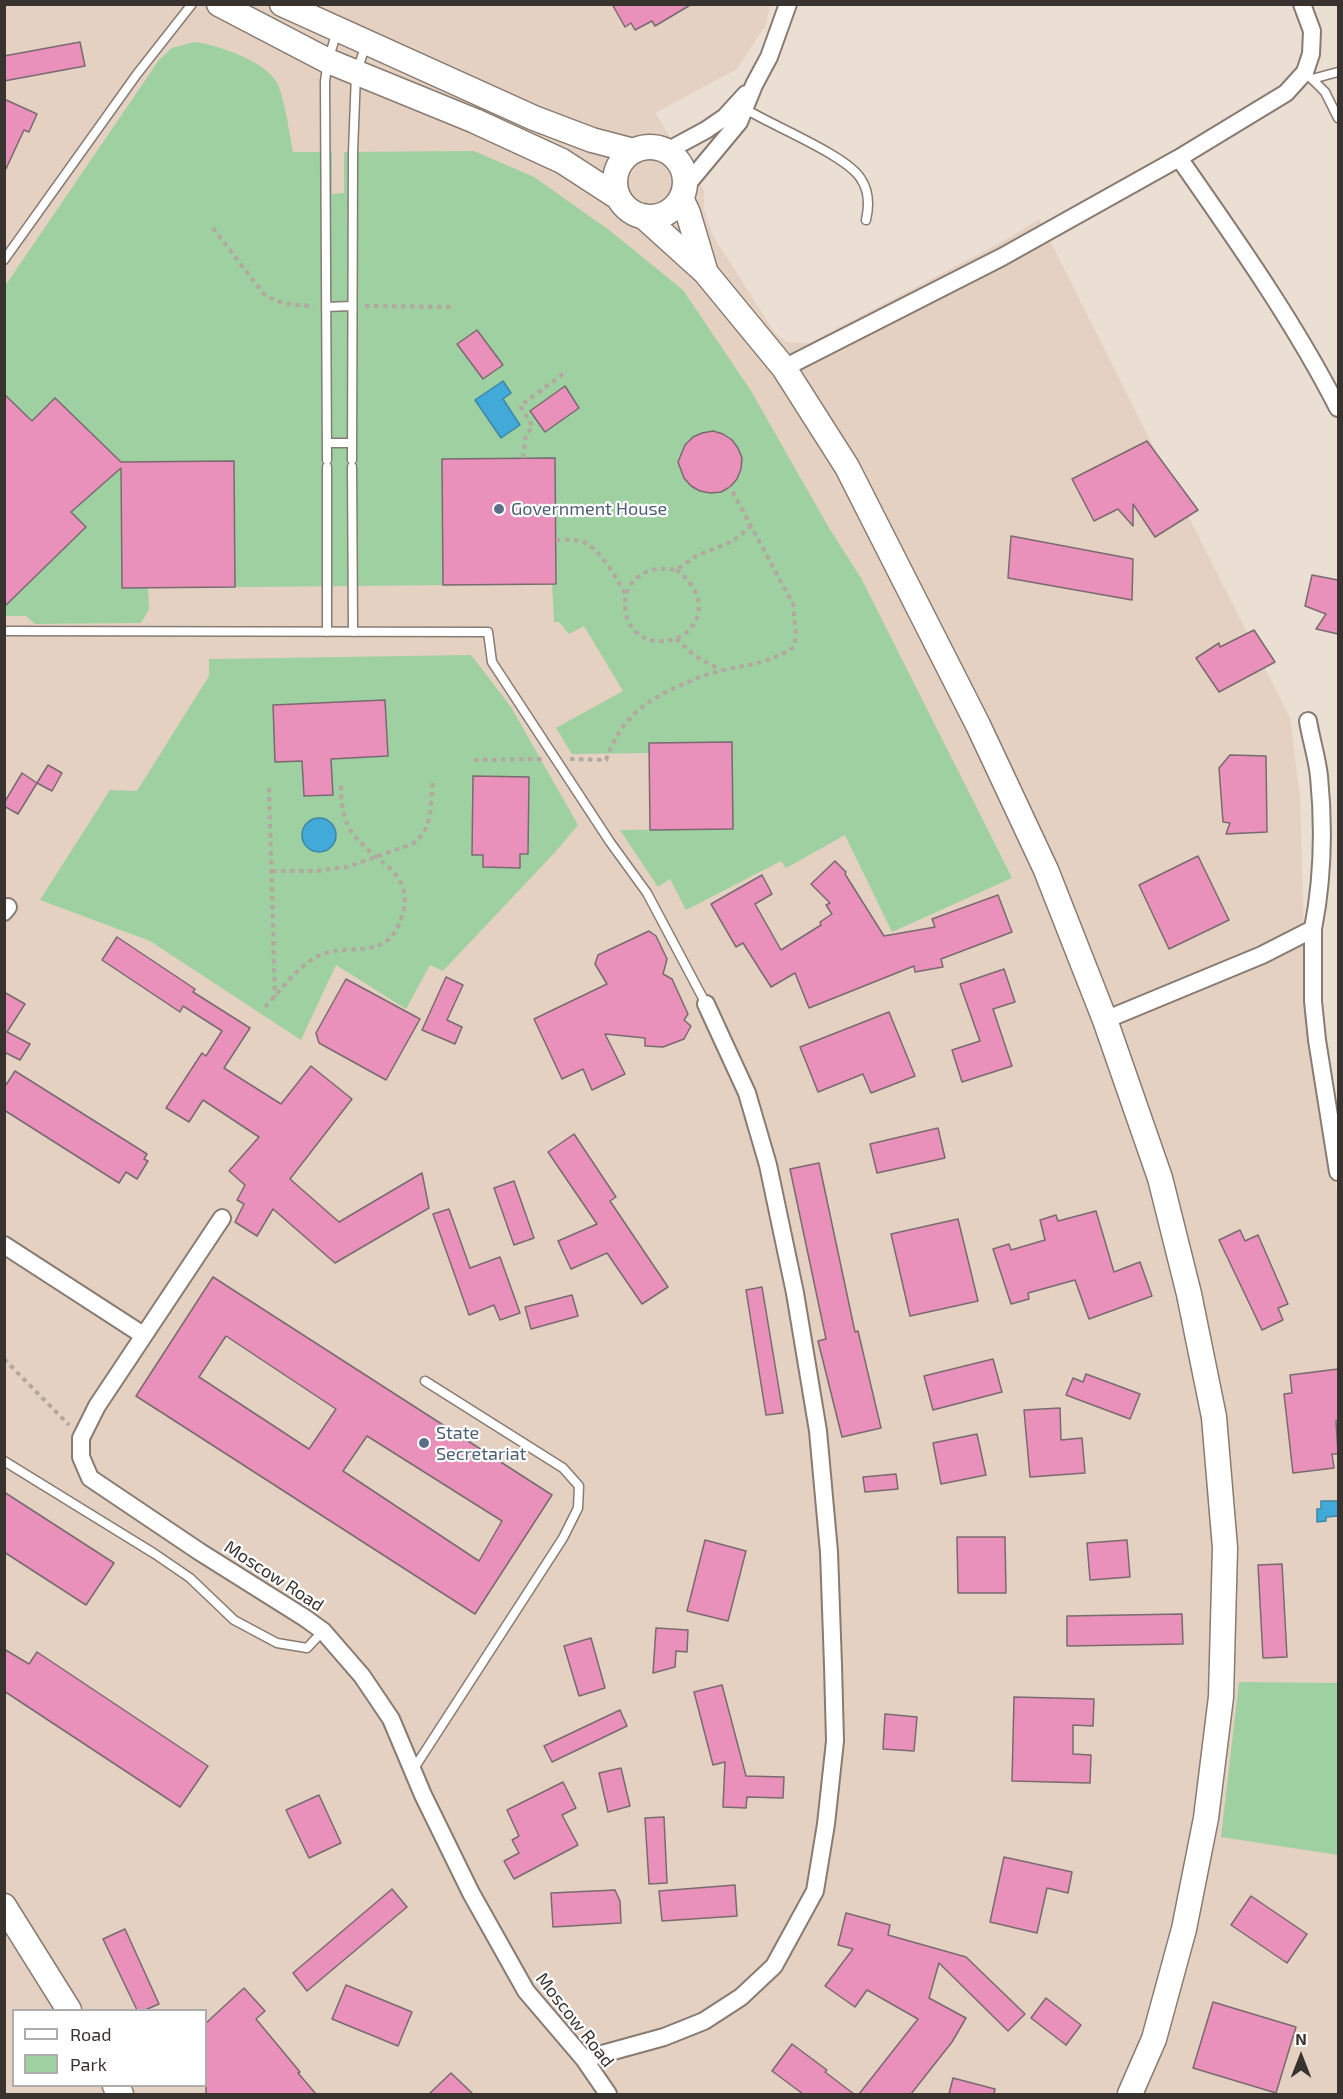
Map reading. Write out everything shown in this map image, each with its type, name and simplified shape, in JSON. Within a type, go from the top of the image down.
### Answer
[{"type":"street","points":[[219,4],[356,74],[475,121],[562,161],[619,198]]},
{"type":"street","points":[[282,4],[337,31],[534,118],[592,140],[634,151]]},
{"type":"street","points":[[667,151],[706,130],[741,106],[769,57],[788,4]]},
{"type":"street","points":[[784,368],[1002,257],[1179,158],[1286,93],[1308,76],[1312,31],[1302,4]]},
{"type":"street","points":[[705,272],[683,193],[682,168],[675,158],[667,151],[645,147],[625,157],[618,166],[615,177],[615,188],[619,198],[633,213],[655,217],[665,213],[674,207],[683,193],[739,122],[741,106]]},
{"type":"street","points":[[1179,158],[1263,279],[1338,408]]},
{"type":"street","points":[[644,216],[705,272],[784,368],[847,466],[978,725],[1046,870],[1105,1020],[1160,1178],[1189,1294],[1214,1417],[1225,1548],[1221,1697],[1206,1818],[1184,1929],[1154,2039],[1130,2094]]},
{"type":"street","points":[[1308,721],[1319,775],[1323,853],[1319,900],[1313,929],[1313,1001],[1338,1172]]},
{"type":"street","points":[[1105,1020],[1262,955],[1313,929]]},
{"type":"street","points":[[584,2059],[664,2037],[704,2020],[741,1997],[774,1966],[815,1891],[826,1824],[835,1741],[829,1552],[818,1431],[795,1293],[768,1165],[747,1093],[706,1004]]},
{"type":"street","points":[[81,1438],[97,1406],[222,1218]]},
{"type":"street","points":[[4,1245],[143,1335]]},
{"type":"street","name":"Moscow Road","points":[[81,1438],[81,1457],[90,1478],[323,1631],[362,1676],[392,1719],[412,1770],[471,1893],[526,1991],[584,2059],[608,2094]]},
{"type":"street","points":[[4,1906],[68,2009]]},
{"type":"lane","points":[[4,260],[136,74],[192,4]]},
{"type":"lane","points":[[327,632],[325,81],[337,31]]},
{"type":"lane","points":[[353,632],[353,152],[356,74],[366,44]]},
{"type":"lane","points":[[1308,76],[1338,72]]},
{"type":"lane","points":[[1308,76],[1325,92],[1338,118]]},
{"type":"lane","points":[[741,106],[842,162],[860,177],[865,186],[869,207],[866,220]]},
{"type":"lane","points":[[326,307],[352,306]]},
{"type":"lane","points":[[327,443],[352,443]]},
{"type":"lane","points":[[4,631],[488,632],[492,662],[610,842],[647,893],[706,1004]]},
{"type":"lane","points":[[412,1770],[563,1538],[578,1508],[579,1486],[563,1468],[425,1381]]},
{"type":"lane","points":[[4,1461],[155,1554],[190,1578],[234,1620],[277,1643],[307,1648],[323,1631]]},
{"type":"path","points":[[213,228],[263,293],[270,298],[285,304],[326,307]]},
{"type":"path","points":[[352,306],[454,307]]},
{"type":"path","points":[[523,458],[526,434],[533,427],[520,406],[567,371]]},
{"type":"path","points":[[474,760],[606,760],[613,740],[632,715],[661,693],[721,670],[777,658],[794,647],[796,634],[793,604],[730,487]]},
{"type":"path","points":[[676,570],[696,556],[733,541],[752,526]]},
{"type":"path","points":[[556,540],[581,541],[593,547],[615,576],[626,596]]},
{"type":"path","points":[[651,569],[676,570],[687,577],[694,587],[699,599],[699,612],[694,624],[686,633],[664,642],[652,641],[633,628],[627,618],[624,607],[626,596],[635,580],[651,569]]},
{"type":"path","points":[[676,639],[695,656],[721,670]]},
{"type":"path","points":[[272,871],[326,870],[347,867],[412,844],[421,838],[428,827],[433,781]]},
{"type":"path","points":[[265,1007],[304,965],[320,955],[375,947],[389,939],[399,926],[406,904],[401,882],[387,865],[357,840],[348,826],[341,809],[341,784]]},
{"type":"path","points":[[269,788],[275,997]]},
{"type":"path","points":[[4,1359],[81,1438]]},
{"type":"shaded area","points":[[5,5],[770,5],[766,25],[737,69],[655,113],[704,190],[704,210],[713,236],[775,333],[787,342],[809,343],[1004,241],[1039,219],[1290,718],[1300,798],[1307,1030],[1338,1197],[1338,2094],[5,2094]]},
{"type":"green space","points":[[195,42],[230,51],[255,63],[274,78],[284,103],[293,152],[332,152],[332,194],[344,193],[344,152],[474,151],[534,177],[609,230],[683,290],[751,391],[829,528],[861,578],[1012,878],[892,932],[845,835],[786,868],[781,861],[686,910],[670,879],[658,887],[620,830],[733,829],[732,742],[649,743],[649,753],[572,754],[556,728],[623,691],[584,626],[569,634],[559,622],[554,622],[552,584],[148,588],[149,609],[141,623],[35,624],[26,616],[5,616],[5,286],[159,60],[172,48]]},
{"type":"green space","points":[[471,655],[511,707],[578,825],[443,971],[430,965],[406,1009],[336,965],[301,1040],[150,941],[40,900],[110,790],[137,791],[209,676],[209,659]]},
{"type":"green space","points":[[1239,1682],[1338,1683],[1338,1855],[1221,1837]]},
{"type":"water","points":[[503,381],[511,393],[503,399],[520,425],[501,438],[475,400]]},
{"type":"water","points":[[319,818],[331,823],[336,835],[331,847],[319,852],[307,847],[302,835],[307,823]]},
{"type":"water","points":[[1321,1501],[1338,1501],[1338,1516],[1326,1517],[1326,1521],[1317,1522],[1317,1509],[1321,1509]]},
{"type":"building","points":[[612,4],[692,4],[655,26],[652,21],[635,30],[631,23],[625,27]]},
{"type":"building","points":[[80,42],[85,66],[4,81],[4,56]]},
{"type":"building","points":[[4,99],[37,114],[29,132],[24,130],[4,173]]},
{"type":"building","points":[[477,330],[503,365],[483,379],[457,344]]},
{"type":"building","points":[[565,386],[579,408],[545,432],[530,411]]},
{"type":"building","points":[[4,394],[32,421],[55,398],[121,462],[234,461],[235,587],[122,588],[121,468],[71,512],[86,527],[4,607]]},
{"type":"building","points":[[713,431],[732,440],[742,458],[737,479],[730,487],[721,492],[710,493],[691,486],[684,478],[678,462],[685,445],[693,437]]},
{"type":"building","points":[[1147,441],[1198,510],[1155,537],[1133,504],[1133,526],[1118,509],[1094,521],[1072,479]]},
{"type":"building","points":[[555,458],[556,584],[443,585],[442,459]]},
{"type":"building","points":[[1011,536],[1133,559],[1132,600],[1008,578]]},
{"type":"building","points":[[1312,575],[1338,580],[1338,634],[1316,629],[1326,614],[1305,606]]},
{"type":"building","points":[[1254,630],[1275,662],[1219,692],[1196,658],[1219,643],[1220,647]]},
{"type":"building","points":[[385,700],[388,756],[331,759],[333,795],[304,796],[302,761],[275,762],[273,705]]},
{"type":"building","points":[[732,742],[733,829],[650,830],[649,743]]},
{"type":"building","points":[[1230,755],[1266,756],[1267,832],[1226,834],[1230,823],[1223,822],[1219,768]]},
{"type":"building","points":[[48,765],[62,773],[52,791],[37,783]]},
{"type":"building","points":[[22,773],[37,783],[18,814],[4,806],[4,803]]},
{"type":"building","points":[[473,776],[529,777],[528,854],[520,854],[520,868],[483,867],[483,855],[472,855]]},
{"type":"building","points":[[1198,856],[1229,920],[1169,949],[1139,885]]},
{"type":"building","points":[[835,861],[846,872],[845,874],[884,936],[935,927],[932,919],[998,895],[1012,932],[941,959],[943,967],[915,972],[914,966],[809,1008],[795,973],[771,987],[743,943],[736,947],[711,904],[762,875],[772,894],[755,904],[781,950],[821,925],[820,922],[832,914],[826,905],[830,903],[811,884]]},
{"type":"building","points":[[649,931],[656,936],[667,959],[663,974],[672,979],[688,1014],[684,1020],[691,1026],[684,1039],[663,1047],[645,1046],[645,1038],[605,1034],[625,1074],[592,1090],[583,1069],[562,1079],[534,1019],[607,984],[595,964],[598,955]]},
{"type":"building","points":[[117,937],[195,989],[193,992],[250,1028],[224,1068],[281,1104],[311,1066],[352,1099],[290,1179],[339,1222],[422,1173],[429,1208],[335,1263],[273,1209],[257,1236],[235,1222],[244,1204],[237,1200],[245,1185],[229,1171],[259,1137],[203,1100],[189,1122],[166,1108],[202,1053],[206,1056],[222,1031],[183,1006],[180,1012],[102,960]]},
{"type":"building","points":[[1004,969],[1015,1002],[993,1009],[1012,1066],[962,1082],[952,1050],[980,1041],[960,984]]},
{"type":"building","points":[[446,977],[463,985],[447,1020],[462,1027],[455,1044],[422,1030]]},
{"type":"building","points":[[346,979],[420,1019],[386,1080],[319,1043],[316,1033]]},
{"type":"building","points":[[4,992],[25,1004],[7,1032],[30,1044],[20,1060],[4,1052]]},
{"type":"building","points":[[889,1012],[915,1076],[871,1093],[863,1074],[818,1092],[800,1047]]},
{"type":"building","points":[[15,1071],[147,1154],[144,1159],[148,1161],[137,1179],[126,1172],[119,1183],[4,1110],[4,1088]]},
{"type":"building","points":[[938,1128],[945,1158],[877,1173],[870,1144]]},
{"type":"building","points":[[574,1134],[616,1197],[610,1201],[668,1287],[642,1304],[607,1253],[571,1269],[558,1241],[597,1224],[548,1152]]},
{"type":"building","points":[[819,1163],[855,1332],[858,1331],[881,1428],[842,1437],[818,1341],[826,1339],[790,1169]]},
{"type":"building","points":[[514,1181],[534,1238],[514,1245],[494,1188]]},
{"type":"building","points":[[449,1209],[470,1268],[500,1257],[520,1313],[500,1320],[494,1305],[469,1315],[433,1214]]},
{"type":"building","points":[[1096,1211],[1114,1272],[1140,1262],[1152,1296],[1089,1319],[1075,1280],[1028,1293],[1029,1299],[1011,1304],[993,1249],[1009,1244],[1011,1250],[1045,1240],[1040,1220],[1056,1215],[1058,1221]]},
{"type":"building","points":[[958,1219],[978,1301],[910,1316],[891,1234]]},
{"type":"building","points":[[1240,1230],[1245,1241],[1258,1235],[1288,1304],[1278,1308],[1283,1320],[1262,1330],[1219,1240]]},
{"type":"building","name":"State Secretariat","points":[[213,1277],[552,1495],[475,1614],[136,1396]],"holes":[[[226,1336],[336,1409],[309,1449],[199,1377]],[[367,1436],[502,1521],[479,1561],[343,1471]]]},
{"type":"building","points":[[762,1287],[783,1413],[766,1415],[746,1290]]},
{"type":"building","points":[[572,1295],[578,1316],[531,1329],[525,1307]]},
{"type":"building","points":[[993,1359],[1002,1392],[933,1410],[924,1376]]},
{"type":"building","points":[[1338,1369],[1338,1420],[1336,1421],[1338,1454],[1332,1454],[1334,1468],[1293,1473],[1284,1394],[1292,1393],[1290,1375]]},
{"type":"building","points":[[1086,1374],[1140,1394],[1130,1419],[1066,1395],[1073,1378],[1083,1382]]},
{"type":"building","points":[[1060,1408],[1061,1440],[1082,1438],[1085,1473],[1030,1477],[1024,1410]]},
{"type":"building","points":[[977,1434],[986,1475],[941,1484],[933,1443]]},
{"type":"building","points":[[896,1474],[898,1489],[865,1492],[863,1477]]},
{"type":"building","points":[[4,1492],[114,1563],[86,1605],[4,1552]]},
{"type":"building","points":[[957,1537],[1005,1537],[1006,1593],[958,1593]]},
{"type":"building","points":[[705,1540],[746,1551],[728,1621],[687,1611]]},
{"type":"building","points":[[1127,1540],[1130,1577],[1090,1580],[1087,1543]]},
{"type":"building","points":[[1282,1564],[1287,1657],[1263,1658],[1258,1565]]},
{"type":"building","points":[[1182,1614],[1183,1644],[1067,1646],[1067,1616]]},
{"type":"building","points":[[656,1628],[688,1630],[687,1652],[676,1651],[675,1667],[653,1673]]},
{"type":"building","points":[[591,1638],[605,1688],[579,1696],[564,1646]]},
{"type":"building","points":[[4,1649],[29,1664],[37,1652],[208,1766],[180,1807],[4,1691]]},
{"type":"building","points":[[722,1685],[746,1776],[784,1777],[783,1798],[747,1797],[746,1808],[723,1807],[725,1762],[713,1765],[694,1692]]},
{"type":"building","points":[[1014,1697],[1094,1699],[1093,1726],[1073,1725],[1073,1754],[1091,1755],[1090,1783],[1012,1781]]},
{"type":"building","points":[[620,1710],[627,1726],[552,1762],[544,1746]]},
{"type":"building","points":[[885,1714],[917,1717],[914,1751],[883,1749]]},
{"type":"building","points":[[621,1768],[630,1806],[608,1812],[599,1773]]},
{"type":"building","points":[[563,1782],[576,1808],[562,1815],[578,1845],[514,1879],[504,1861],[519,1853],[512,1840],[519,1836],[507,1810]]},
{"type":"building","points":[[319,1795],[341,1843],[309,1858],[286,1810]]},
{"type":"building","points":[[664,1817],[667,1883],[649,1884],[645,1818]]},
{"type":"building","points":[[1004,1857],[1072,1872],[1068,1893],[1047,1888],[1037,1933],[990,1922]]},
{"type":"building","points":[[735,1885],[737,1916],[662,1921],[659,1891]]},
{"type":"building","points":[[392,1889],[407,1907],[307,1991],[293,1973]]},
{"type":"building","points":[[615,1890],[620,1901],[621,1923],[553,1927],[551,1893]]},
{"type":"building","points":[[1251,1896],[1307,1934],[1287,1963],[1231,1925]]},
{"type":"building","points":[[846,1913],[890,1925],[888,1935],[966,1957],[1025,2014],[1008,2031],[939,1963],[929,1998],[966,2018],[952,2042],[911,2094],[859,2094],[918,2019],[867,1990],[855,2007],[825,1986],[853,1949],[838,1945]]},
{"type":"building","points":[[125,1929],[159,2004],[147,2009],[137,2009],[103,1939]]},
{"type":"building","points":[[346,1985],[412,2012],[398,2046],[332,2019]]},
{"type":"building","points":[[244,1988],[265,2011],[256,2019],[316,2094],[206,2094],[207,2022]]},
{"type":"building","points":[[1046,1998],[1081,2025],[1066,2045],[1031,2018]]},
{"type":"building","points":[[1213,2002],[1296,2027],[1276,2093],[1193,2068]]},
{"type":"building","points":[[792,2044],[854,2094],[803,2094],[772,2071]]},
{"type":"building","points":[[451,2073],[473,2094],[429,2094]]},
{"type":"building","points":[[953,2078],[995,2089],[994,2094],[949,2094]]},
{"type":"place","name":"Government House","points":[[499,509]]},
{"type":"place","name":"State Secretariat","points":[[424,1443]]}]
